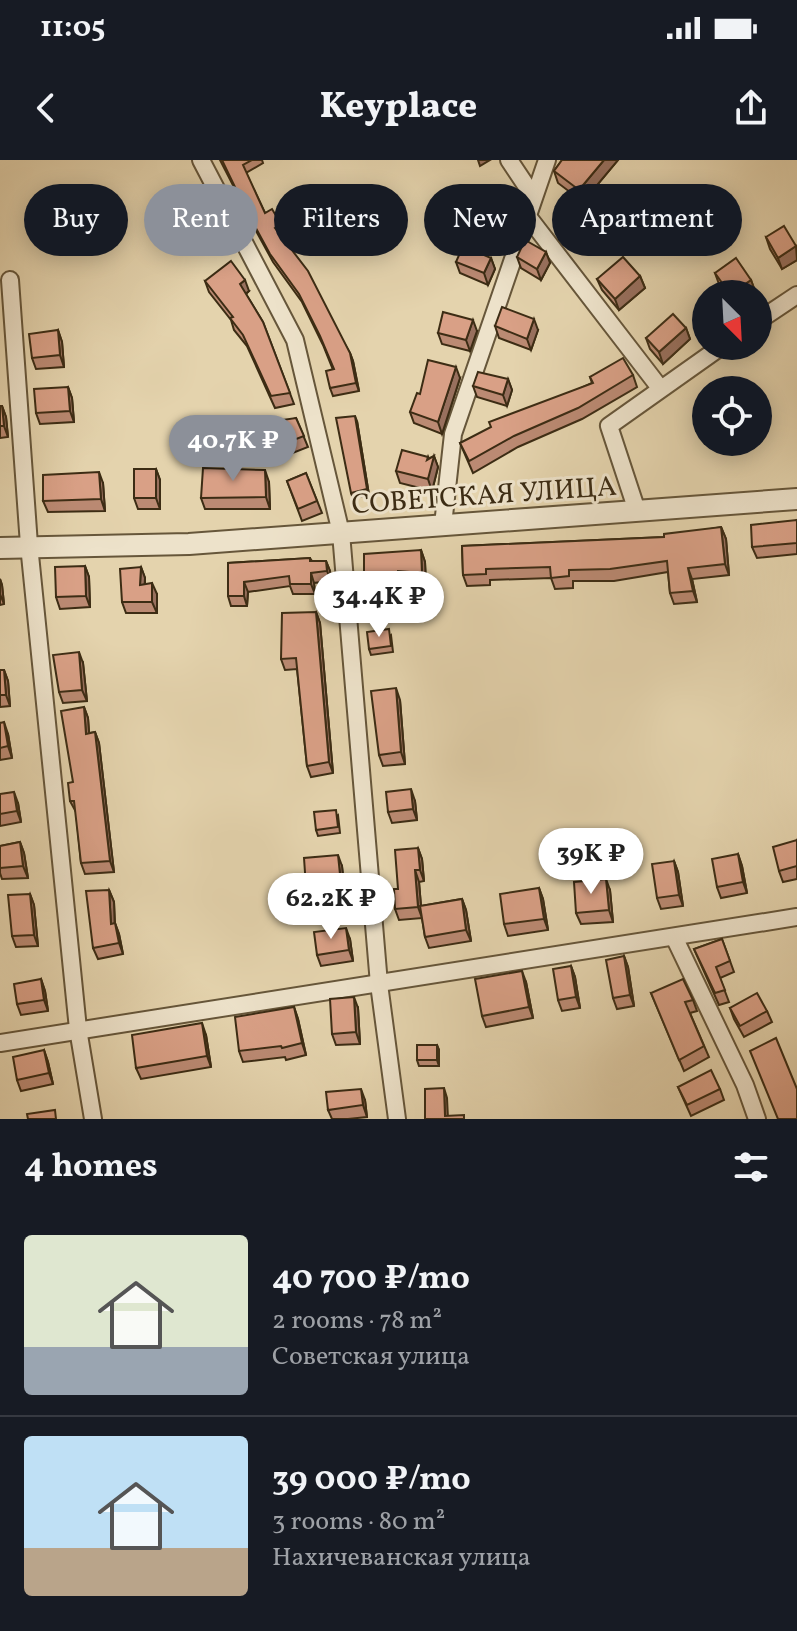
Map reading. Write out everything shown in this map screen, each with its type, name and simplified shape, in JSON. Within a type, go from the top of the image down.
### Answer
[{"type":"street","points":[[201,160],[295,340],[341,533],[379,984],[397,1119]]},
{"type":"street","points":[[509,160],[525,184]]},
{"type":"street","points":[[536,188],[547,160]]},
{"type":"street","points":[[536,227],[660,388]]},
{"type":"street","points":[[443,525],[453,434],[512,256]]},
{"type":"street","points":[[10,280],[29,545],[78,1029],[93,1119]]},
{"type":"street","points":[[772,312],[797,295]]},
{"type":"street","name":"СОВЕТСКАЯ УЛИЦА","points":[[637,511],[609,426],[701,360]]},
{"type":"street","name":"СОВЕТСКАЯ УЛИЦА","points":[[0,548],[189,544],[797,499]]},
{"type":"street","points":[[0,1043],[675,939],[797,917]]},
{"type":"street","points":[[675,939],[745,1085],[757,1119]]},
{"type":"building","points":[[222,160],[252,160],[243,165],[252,184],[234,184]]},
{"type":"building","points":[[562,160],[604,160],[584,184],[571,184],[554,171]]},
{"type":"building","points":[[258,198],[265,213],[272,209],[274,212],[274,256],[296,256],[308,271],[350,353],[356,383],[330,388],[326,371],[334,369],[320,336],[299,294],[258,232]]},
{"type":"building","points":[[784,226],[796,246],[778,258],[766,237]]},
{"type":"building","points":[[536,246],[546,252],[537,269],[517,257],[536,256]]},
{"type":"building","points":[[459,256],[491,258],[484,273],[456,262]]},
{"type":"building","points":[[623,257],[640,276],[615,299],[597,279]]},
{"type":"building","points":[[736,258],[751,280],[720,280],[715,273]]},
{"type":"building","points":[[231,261],[245,280],[240,284],[263,322],[290,393],[271,396],[243,335],[230,318],[233,317],[205,281]]},
{"type":"building","points":[[502,307],[534,319],[527,339],[495,326]]},
{"type":"building","points":[[443,312],[473,320],[466,340],[438,333]]},
{"type":"building","points":[[673,314],[686,328],[659,352],[646,338]]},
{"type":"building","points":[[58,330],[60,355],[32,358],[29,334]]},
{"type":"building","points":[[623,358],[633,375],[578,408],[514,436],[469,461],[460,443],[491,427],[489,422],[593,383],[590,377]]},
{"type":"building","points":[[428,360],[456,367],[438,422],[410,412],[417,393],[420,394]]},
{"type":"building","points":[[478,372],[508,379],[503,395],[473,386]]},
{"type":"building","points":[[68,387],[70,411],[36,413],[34,389]]},
{"type":"building","points":[[2,406],[4,426],[0,426]]},
{"type":"building","points":[[355,416],[367,489],[351,493],[336,418]]},
{"type":"building","points":[[296,418],[304,436],[281,445],[273,426],[277,425],[275,421]]},
{"type":"building","points":[[402,450],[428,457],[427,460],[434,456],[428,479],[396,471]]},
{"type":"building","points":[[203,468],[265,470],[266,497],[201,498]]},
{"type":"building","points":[[134,469],[156,469],[156,498],[134,498]]},
{"type":"building","points":[[99,472],[101,499],[43,501],[43,475]]},
{"type":"building","points":[[306,473],[317,501],[298,509],[287,481]]},
{"type":"building","points":[[797,520],[797,543],[752,547],[751,525]]},
{"type":"building","points":[[721,527],[725,564],[688,568],[693,591],[670,593],[667,561],[610,569],[569,570],[569,576],[551,578],[550,567],[486,569],[486,574],[463,575],[462,546],[664,537],[664,534]]},
{"type":"building","points":[[421,550],[422,573],[398,571],[397,578],[364,580],[364,554]]},
{"type":"building","points":[[310,558],[310,561],[326,561],[327,571],[311,573],[311,584],[290,584],[289,576],[244,582],[244,596],[228,596],[228,563]]},
{"type":"building","points":[[85,566],[86,596],[56,597],[55,567]]},
{"type":"building","points":[[141,567],[140,585],[152,583],[152,602],[122,602],[120,569]]},
{"type":"building","points":[[316,612],[329,762],[307,766],[296,658],[281,659],[282,613]]},
{"type":"building","points":[[389,629],[391,646],[369,649],[367,632]]},
{"type":"building","points":[[79,652],[82,690],[59,692],[53,655]]},
{"type":"building","points":[[0,670],[4,670],[6,695],[0,695]]},
{"type":"building","points":[[396,688],[401,752],[379,755],[371,691]]},
{"type":"building","points":[[84,707],[86,734],[95,732],[110,861],[81,863],[74,801],[70,801],[68,783],[73,782],[61,711]]},
{"type":"building","points":[[4,722],[8,746],[0,748],[0,723]]},
{"type":"building","points":[[411,789],[413,809],[388,812],[386,792]]},
{"type":"building","points":[[14,792],[17,811],[0,814],[0,794]]},
{"type":"building","points":[[336,810],[338,827],[316,830],[314,812]]},
{"type":"building","points":[[797,840],[797,866],[779,871],[773,847]]},
{"type":"building","points":[[20,842],[23,866],[0,868],[0,846]]},
{"type":"building","points":[[418,848],[420,870],[415,870],[418,907],[395,909],[394,889],[398,889],[395,850]]},
{"type":"building","points":[[738,854],[743,882],[717,887],[712,859]]},
{"type":"building","points":[[338,855],[341,884],[306,887],[304,858]]},
{"type":"building","points":[[674,861],[679,895],[657,898],[652,864]]},
{"type":"building","points":[[606,879],[609,910],[576,913],[574,882]]},
{"type":"building","points":[[539,888],[544,919],[504,924],[500,894]]},
{"type":"building","points":[[109,890],[111,924],[115,923],[119,943],[93,948],[86,891]]},
{"type":"building","points":[[30,894],[34,935],[12,936],[8,895]]},
{"type":"building","points":[[462,899],[466,930],[425,937],[420,906]]},
{"type":"building","points":[[346,928],[349,950],[317,955],[314,932]]},
{"type":"building","points":[[722,939],[730,961],[716,967],[725,990],[715,993],[694,949]]},
{"type":"building","points":[[624,956],[630,995],[613,998],[606,960]]},
{"type":"building","points":[[571,966],[576,997],[558,1000],[553,969]]},
{"type":"building","points":[[522,971],[529,1007],[482,1016],[475,979]]},
{"type":"building","points":[[41,979],[44,1000],[17,1004],[14,984]]},
{"type":"building","points":[[683,979],[693,1000],[685,1002],[704,1046],[679,1060],[651,993]]},
{"type":"building","points":[[757,993],[767,1011],[740,1026],[730,1008]]},
{"type":"building","points":[[354,997],[356,1032],[332,1034],[330,999]]},
{"type":"building","points":[[294,1007],[302,1043],[282,1048],[239,1051],[235,1017]]},
{"type":"building","points":[[202,1023],[207,1056],[136,1068],[132,1035]]},
{"type":"building","points":[[776,1038],[797,1089],[797,1119],[778,1119],[750,1051]]},
{"type":"building","points":[[417,1045],[437,1045],[437,1060],[417,1060]]},
{"type":"building","points":[[44,1050],[49,1073],[17,1080],[13,1057]]},
{"type":"building","points":[[711,1070],[720,1089],[687,1105],[678,1087]]},
{"type":"building","points":[[444,1088],[445,1116],[464,1115],[464,1119],[425,1119],[425,1089]]},
{"type":"building","points":[[361,1089],[363,1105],[328,1110],[326,1092]]},
{"type":"building","points":[[55,1110],[56,1119],[28,1119],[27,1114]]}]
